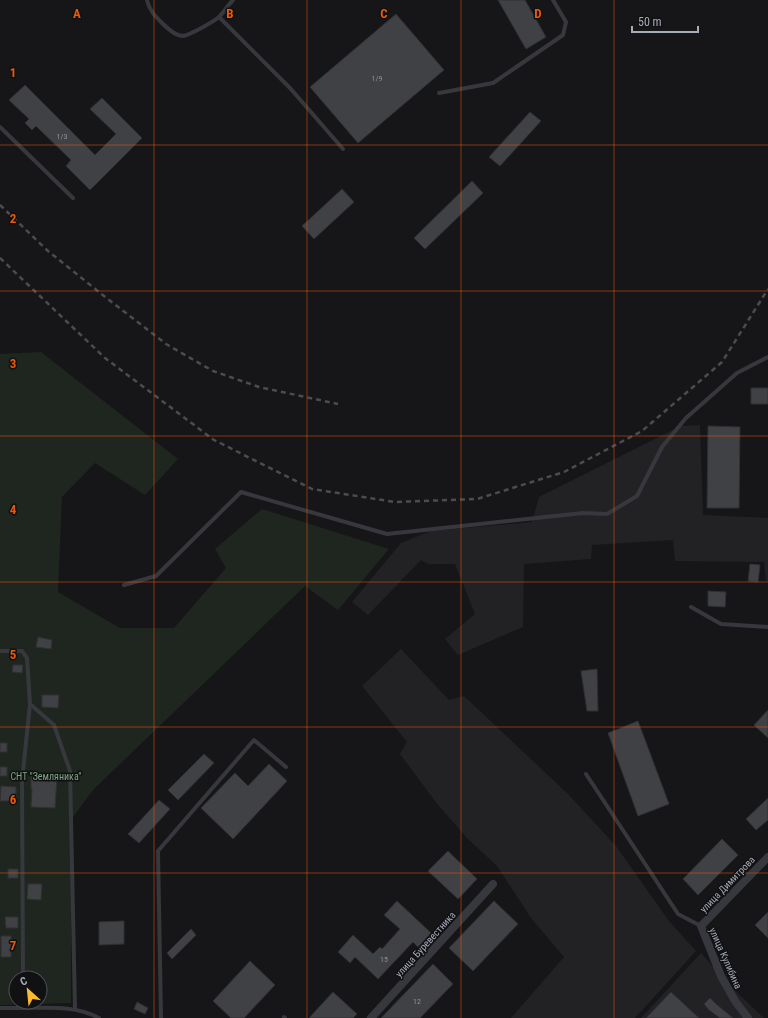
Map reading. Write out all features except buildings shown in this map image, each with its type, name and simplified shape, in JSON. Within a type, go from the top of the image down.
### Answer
[{"type":"street","name":"улица Димитрова","points":[[701,926],[768,857]]},
{"type":"street","name":"улица Буревестника","points":[[371,1018],[493,884]]},
{"type":"street","name":"улица Кулибина","points":[[701,926],[721,976],[735,1001],[748,1018]]},
{"type":"lane","points":[[146,0],[154,16],[168,29],[183,36],[194,32],[219,17],[233,0]]},
{"type":"lane","points":[[439,93],[493,83],[563,35],[566,22],[553,0]]},
{"type":"lane","points":[[219,17],[290,88],[343,149]]},
{"type":"lane","points":[[0,126],[73,198]]},
{"type":"lane","points":[[124,585],[156,576],[241,492],[386,534],[583,513],[607,514],[637,496],[662,447],[686,418],[737,373],[768,357]]},
{"type":"lane","points":[[691,607],[721,624],[768,628]]},
{"type":"lane","points":[[0,651],[22,652],[27,658],[30,704],[22,781],[23,970]]},
{"type":"lane","points":[[30,704],[54,725],[70,771],[75,1009]]},
{"type":"lane","points":[[161,1018],[158,851],[254,740],[286,767]]},
{"type":"lane","points":[[586,774],[678,914],[701,926]]},
{"type":"lane","points":[[48,1008],[75,1009],[93,1014],[99,1018]]},
{"type":"shaded area","points":[[700,425],[703,515],[768,518],[768,581],[766,581],[764,562],[675,561],[673,540],[592,545],[591,559],[524,564],[523,627],[458,655],[445,639],[475,614],[455,564],[428,564],[421,560],[368,615],[352,602],[401,543],[431,531],[532,522],[539,497],[681,426]]},
{"type":"shaded area","points":[[401,649],[449,700],[464,696],[568,794],[616,846],[669,921],[696,951],[635,1018],[511,1018],[564,957],[531,918],[497,866],[467,838],[438,805],[400,754],[407,742],[362,686]]},
{"type":"shaded area","points":[[701,953],[731,987],[764,1018],[641,1018]]},
{"type":"green space","name":"СНТ \"Земляника\"","points":[[41,352],[178,459],[145,495],[95,463],[62,497],[58,592],[120,628],[174,628],[226,568],[215,549],[262,509],[389,549],[338,610],[305,586],[93,790],[71,820],[71,1003],[48,1004],[48,970],[8,970],[8,1005],[0,1005],[0,354]]},
{"type":"railway","points":[[0,205],[48,251],[166,344],[213,371],[259,387],[338,404]]},
{"type":"railway","points":[[0,258],[105,358],[214,440],[312,489],[395,502],[477,499],[564,472],[642,431],[722,362],[768,289]]}]
